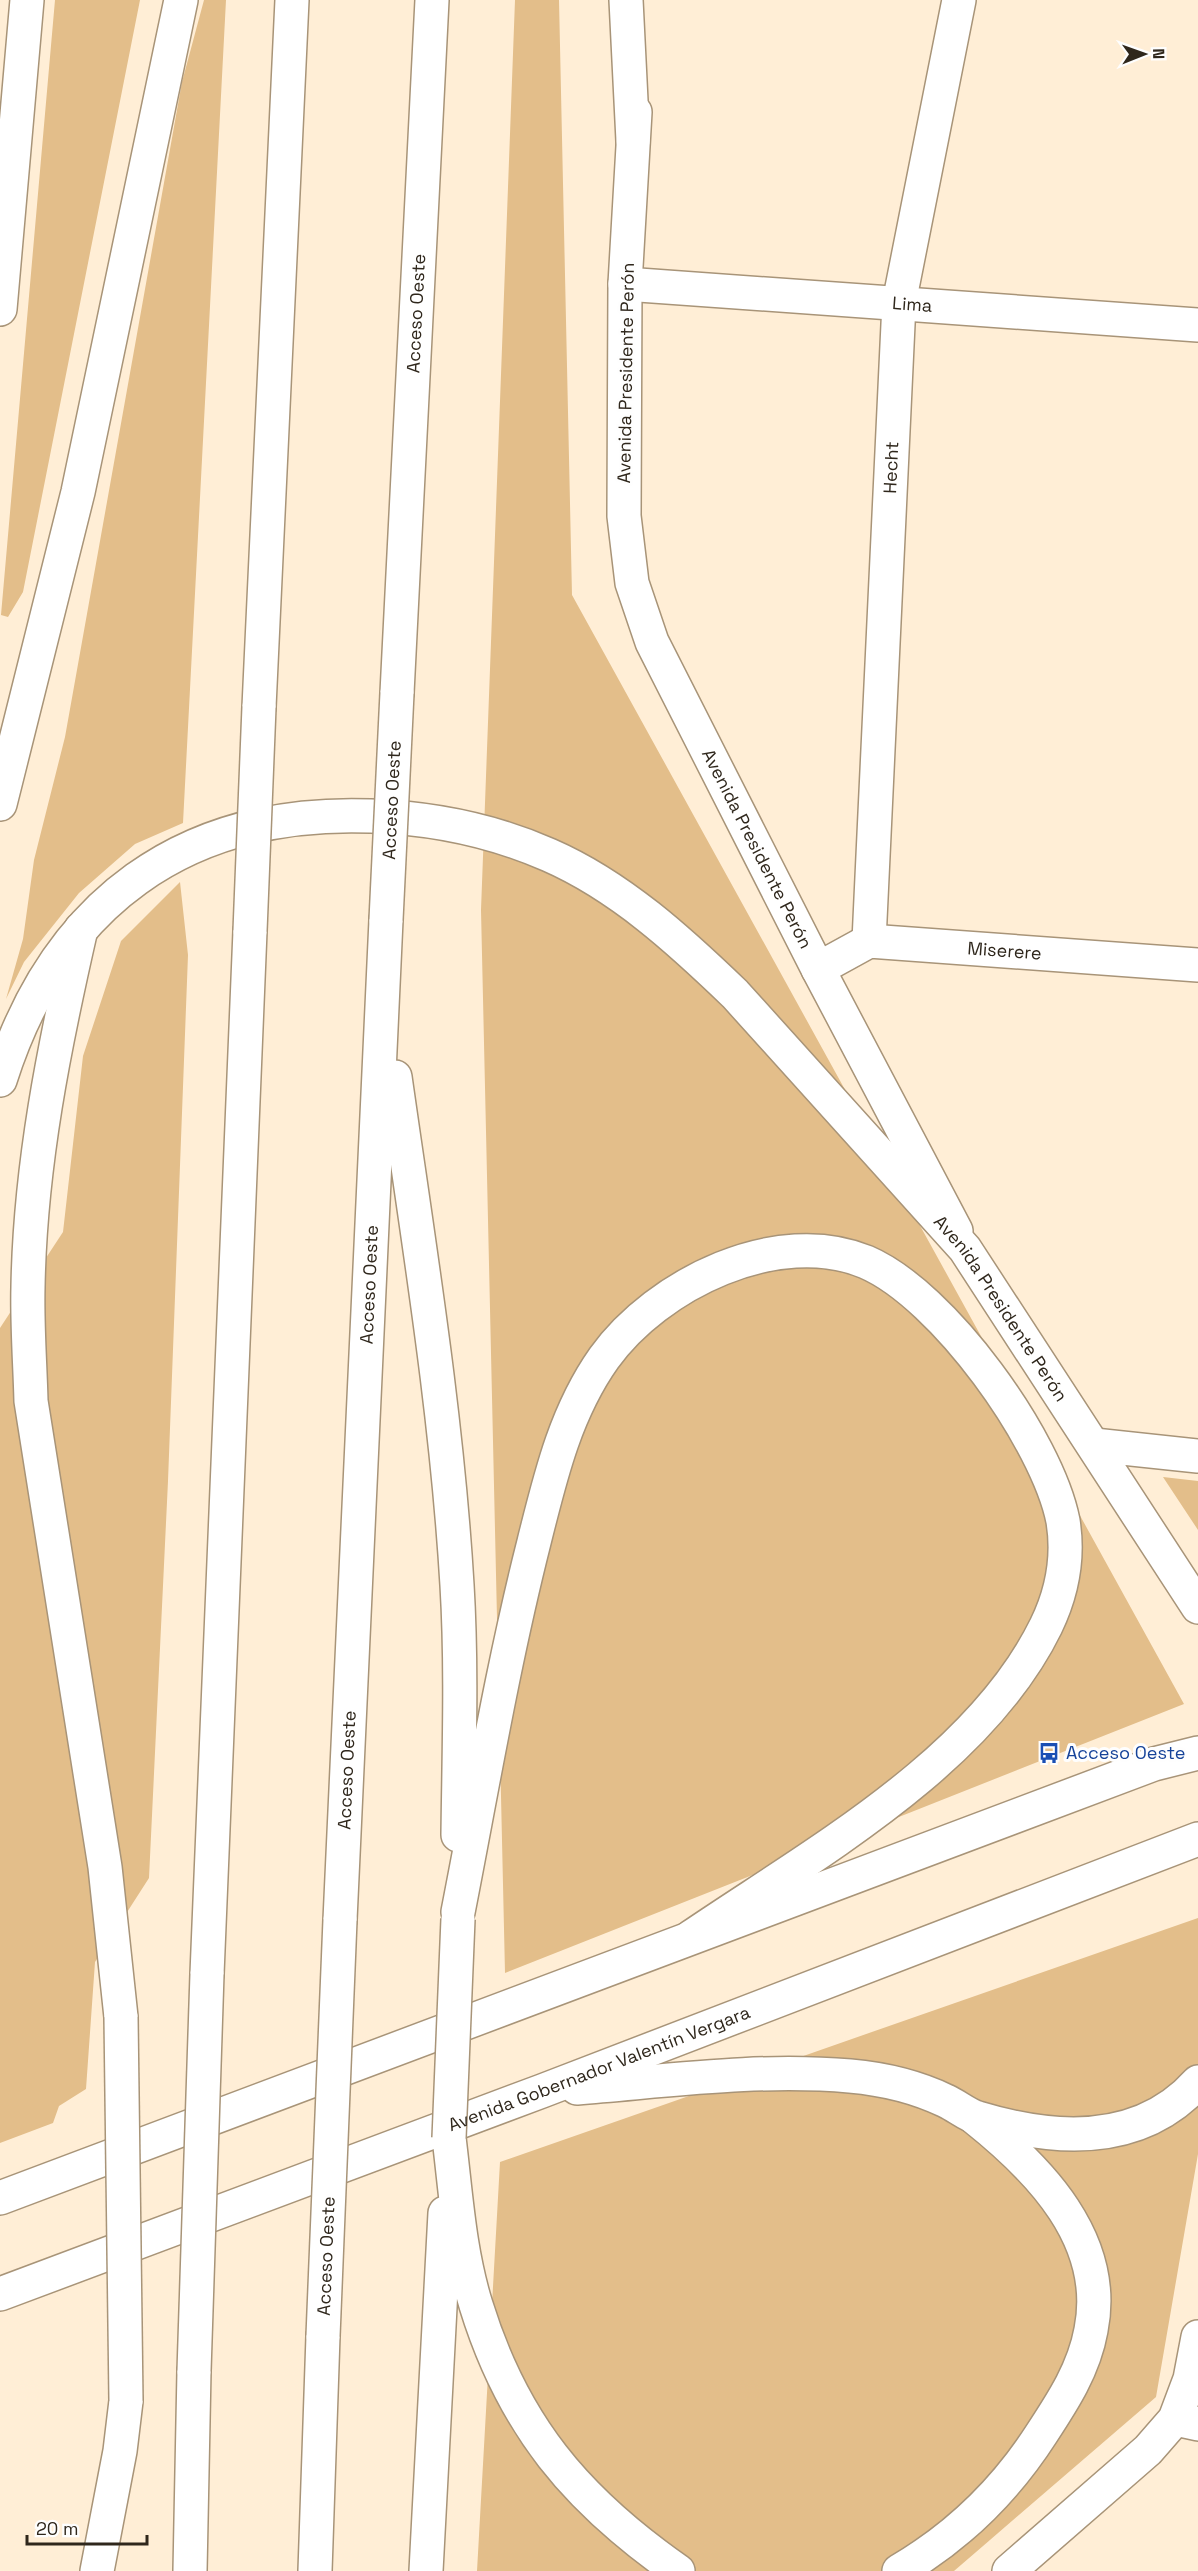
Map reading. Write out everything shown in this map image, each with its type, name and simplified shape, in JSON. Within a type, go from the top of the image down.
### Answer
[{"type":"main road","points":[[0,309],[27,0]]},
{"type":"main road","points":[[0,804],[78,492],[181,0]]},
{"type":"main road","points":[[190,2571],[207,1974],[259,707],[292,0]]},
{"type":"main road","name":"Acceso Oeste","points":[[315,2571],[340,1920],[386,920],[432,0]]},
{"type":"main road","points":[[626,0],[633,141]]},
{"type":"main road","name":"Avenida Presidente Perón","points":[[643,0],[625,284],[624,516],[632,583],[652,642],[818,969],[965,1249],[1198,1607]]},
{"type":"main road","name":"Hecht","points":[[869,941],[899,303],[959,0]]},
{"type":"main road","name":"Lima","points":[[625,284],[1198,325]]},
{"type":"main road","points":[[0,1080],[30,1003],[57,959],[81,930],[127,885],[164,861],[218,837],[270,822],[321,816],[430,820],[500,836],[551,856],[601,883],[697,957],[735,994],[965,1249]]},
{"type":"main road","points":[[81,930],[57,1035],[36,1180],[28,1286],[31,1401],[105,1867],[122,2017],[126,2401],[120,2451],[97,2571]]},
{"type":"main road","points":[[818,969],[869,941]]},
{"type":"main road","name":"Miserere","points":[[869,941],[1198,964]]},
{"type":"main road","points":[[384,998],[428,1315],[452,1516],[459,1662],[458,1916],[449,2138],[426,2571]]},
{"type":"main road","points":[[458,1916],[518,1606],[563,1437],[589,1383],[605,1357],[625,1333],[670,1295],[696,1280],[735,1264],[774,1255],[815,1252],[845,1256],[887,1272],[909,1287],[930,1306],[968,1350],[1009,1406],[1036,1450],[1056,1497],[1065,1544],[1062,1580],[1052,1614],[1030,1654],[996,1701],[954,1746],[910,1785],[871,1815],[691,1937]]},
{"type":"main road","points":[[1094,1444],[1198,1456]]},
{"type":"main road","points":[[0,2198],[1154,1764],[1198,1753]]},
{"type":"main road","name":"Avenida Gobernador Valentín Vergara","points":[[0,2294],[542,2091],[1198,1839]]},
{"type":"main road","points":[[542,2091],[758,2074],[879,2079],[923,2090],[975,2118],[1029,2164],[1063,2206],[1085,2252],[1091,2273],[1092,2329],[1071,2387],[1010,2478],[975,2514],[899,2571]]},
{"type":"main road","points":[[975,2118],[1056,2134],[1076,2136],[1113,2132],[1165,2110],[1198,2082]]},
{"type":"main road","points":[[449,2138],[463,2243],[476,2304],[502,2377],[522,2414],[576,2486],[610,2520],[678,2571]]},
{"type":"main road","points":[[1010,2571],[1148,2450],[1186,2422],[1190,2379],[1198,2337]]},
{"type":"shaded area","points":[[55,0],[140,0],[23,592],[8,617],[1,615]]},
{"type":"shaded area","points":[[204,0],[226,0],[183,823],[135,844],[79,893],[24,962],[6,999],[23,939],[34,860],[65,737],[182,82]]},
{"type":"shaded area","points":[[515,0],[559,0],[572,595],[1184,1704],[505,1973],[481,910]]},
{"type":"shaded area","points":[[180,882],[188,955],[168,1481],[149,1878],[95,1962],[86,2089],[59,2106],[53,2123],[0,2143],[0,1328],[63,1232],[83,1056],[121,941]]},
{"type":"shaded area","points":[[1163,1477],[1198,1481],[1198,1530]]},
{"type":"shaded area","points":[[1198,1918],[1198,2154],[1156,2397],[954,2571],[477,2571],[500,2162]]},
{"type":"place","name":"Acceso Oeste","points":[[1049,1753]]}]
